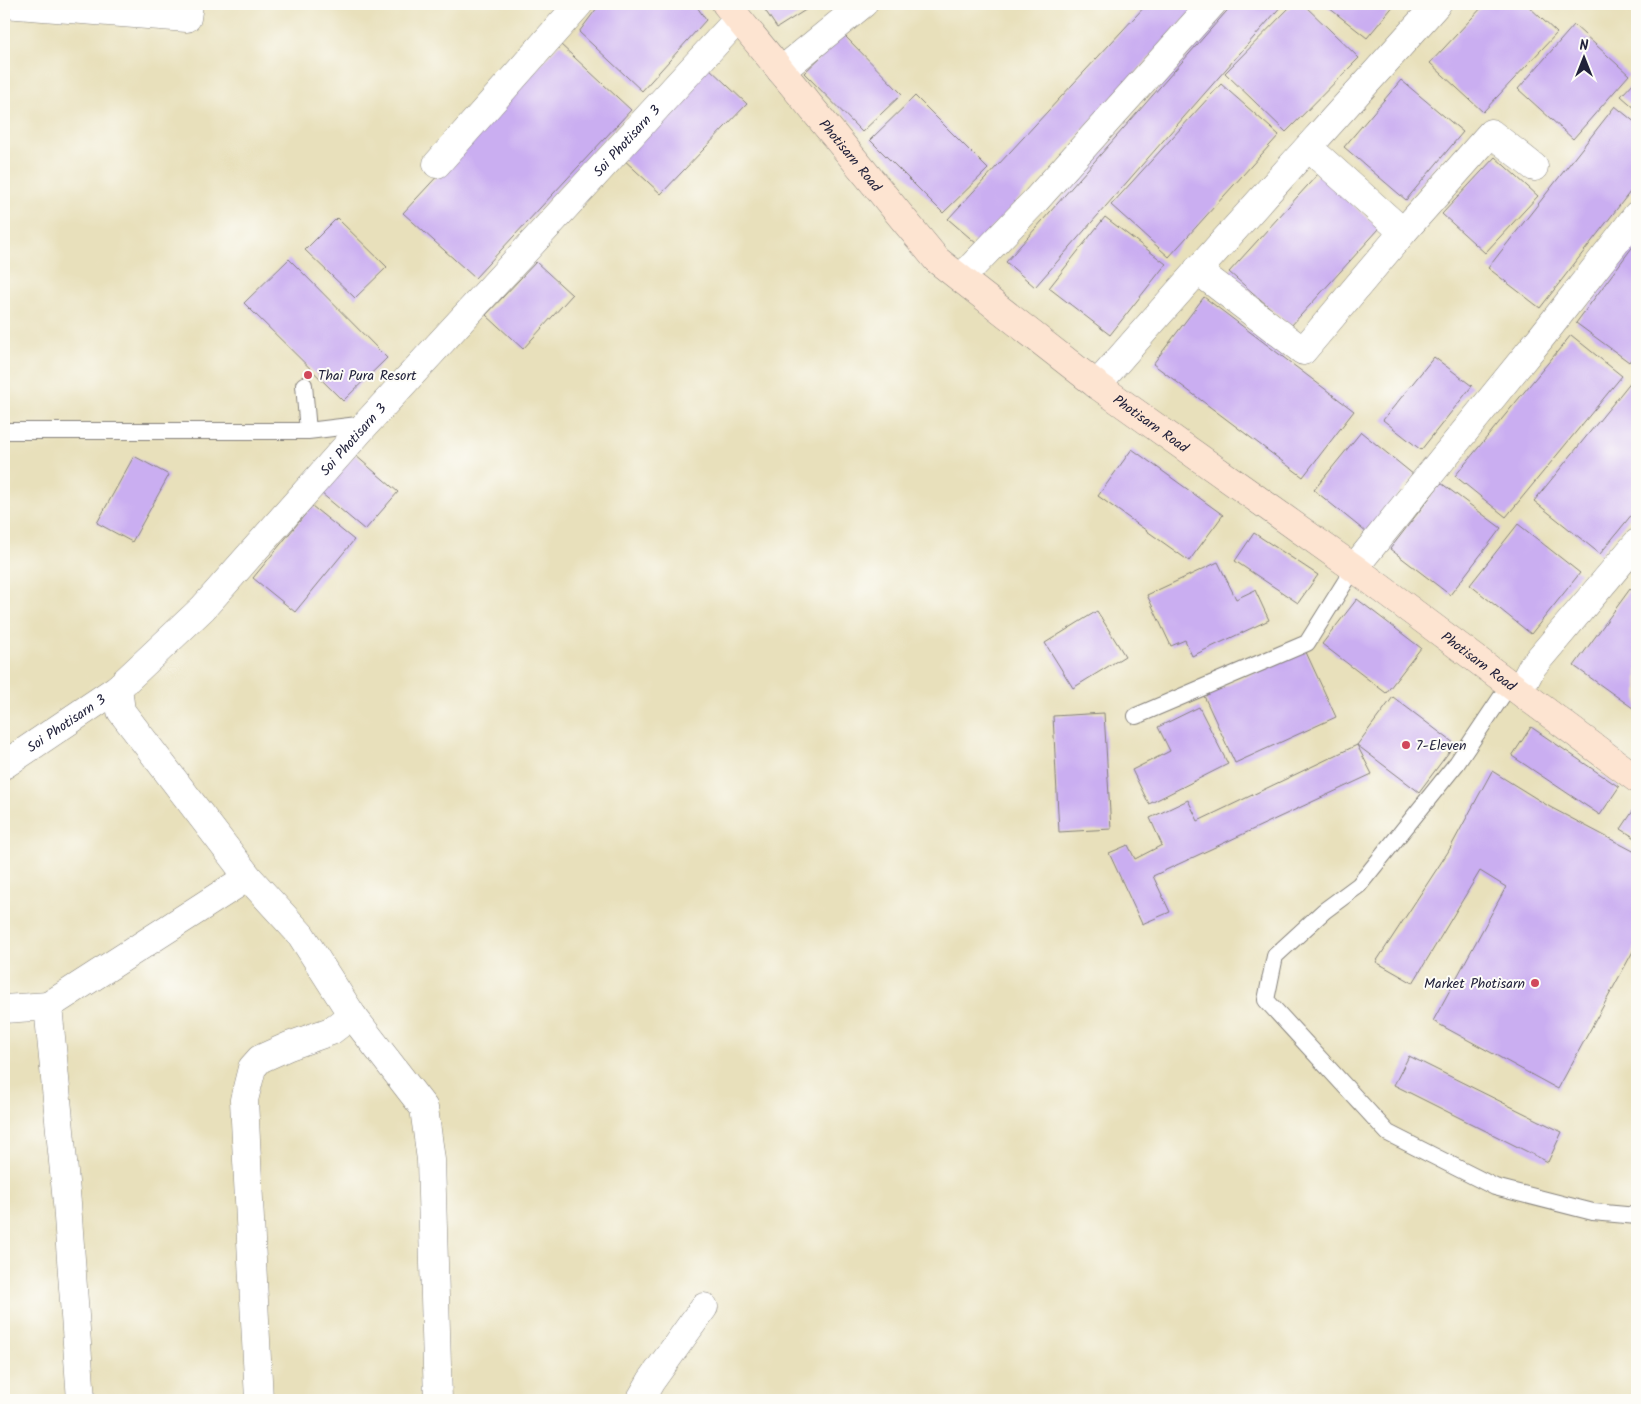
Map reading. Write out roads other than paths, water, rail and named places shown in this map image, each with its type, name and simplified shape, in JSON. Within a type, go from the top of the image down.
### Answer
[{"type":"street","points":[[4,4],[187,18],[188,4]]},
{"type":"street","points":[[438,164],[578,4]]},
{"type":"street","points":[[782,71],[863,4]]},
{"type":"street","points":[[961,278],[1036,200],[1212,4]]},
{"type":"street","points":[[1097,385],[1197,270],[1437,4]]},
{"type":"street","name":"Photisarn Road","points":[[732,11],[937,260],[1097,385],[1354,568],[1637,779]]},
{"type":"street","name":"Soi Photisarn 3","points":[[4,765],[118,688],[203,608],[732,11]]},
{"type":"street","points":[[1197,270],[1303,352],[1403,232],[1491,133],[1534,167]]},
{"type":"street","points":[[1309,148],[1403,232]]},
{"type":"street","points":[[1354,568],[1543,335],[1637,215]]},
{"type":"street","points":[[1515,687],[1637,543]]},
{"type":"street","points":[[118,688],[121,712],[248,877],[301,935],[352,1015],[424,1108],[431,1160],[438,1400]]},
{"type":"street","points":[[4,1009],[48,1006],[248,877]]},
{"type":"street","points":[[48,1006],[67,1203],[81,1400]]},
{"type":"street","points":[[259,1400],[244,1100],[252,1068],[260,1059],[331,1031],[352,1015]]},
{"type":"street","points":[[640,1400],[651,1381],[704,1307]]},
{"type":"lane","points":[[304,385],[308,431]]},
{"type":"lane","points":[[4,431],[308,431],[366,424]]},
{"type":"lane","points":[[1136,716],[1307,643],[1354,568]]},
{"type":"lane","points":[[1515,687],[1359,885],[1324,910],[1275,956],[1266,1000],[1388,1133],[1495,1187],[1593,1212],[1637,1216]]},
{"type":"place","name":"Thai Pura Resort","points":[[308,375]]},
{"type":"place","name":"7-Eleven","points":[[1406,745]]},
{"type":"place","name":"Market Photisarn","points":[[1535,983]]}]
